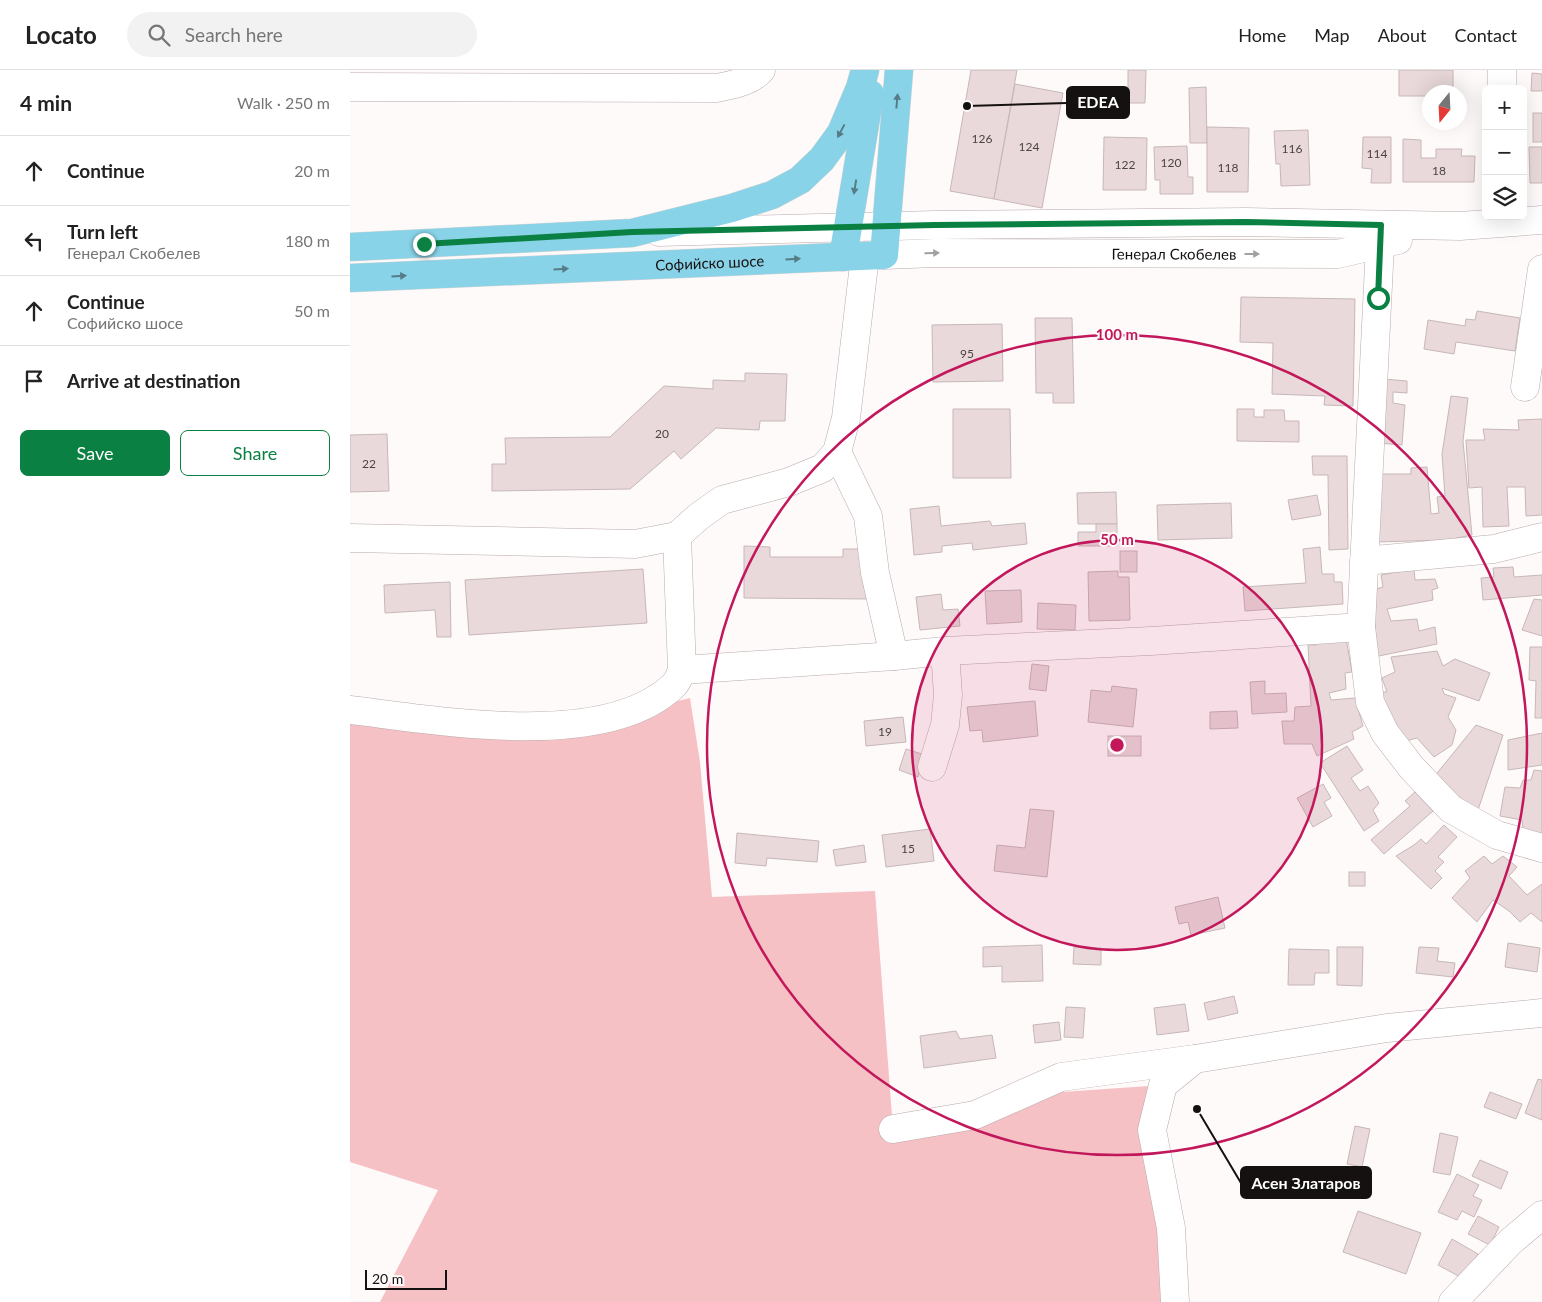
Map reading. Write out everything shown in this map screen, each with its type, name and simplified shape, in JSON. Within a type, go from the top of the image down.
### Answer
[{"type":"main road","points":[[350,247],[632,232],[732,208],[772,195],[800,180],[822,159],[841,133],[860,88],[865,70]]},
{"type":"main road","points":[[874,70],[849,227],[864,256],[886,226],[899,70]]},
{"type":"main road","name":"Софийско шосе","points":[[350,278],[864,256]]},
{"type":"street","points":[[350,87],[716,88],[736,84],[758,74],[762,70]]},
{"type":"street","points":[[1502,70],[1502,85]]},
{"type":"street","name":"Генерал Скобелев","points":[[632,232],[886,226],[1245,222],[1381,234],[1460,226],[1495,220]]},
{"type":"street","name":"Генерал Скобелев","points":[[1527,220],[1542,220]]},
{"type":"street","points":[[1381,234],[1361,627],[1370,702],[1384,733],[1412,768],[1451,809],[1497,835],[1542,848]]},
{"type":"street","name":"Генерал Скобелев","points":[[864,256],[935,253],[1338,254],[1381,234]]},
{"type":"street","points":[[350,538],[635,544],[677,536],[698,517],[722,500],[789,482],[823,468],[837,452],[846,418],[864,256]]},
{"type":"street","points":[[1525,387],[1542,269]]},
{"type":"street","points":[[837,452],[868,516],[875,574],[894,656]]},
{"type":"street","points":[[350,710],[486,726],[573,725],[629,713],[654,700],[674,686],[682,670],[677,536]]},
{"type":"street","points":[[1364,561],[1494,548],[1542,537]]},
{"type":"street","points":[[682,670],[1361,627]]},
{"type":"street","points":[[932,767],[945,724],[948,694],[946,652]]},
{"type":"street","points":[[893,1129],[975,1115],[1061,1078],[1195,1059],[1387,1028],[1542,1013]]},
{"type":"street","points":[[1174,1302],[1171,1228],[1152,1130],[1163,1085],[1195,1059]]},
{"type":"street","points":[[1453,1302],[1510,1242],[1542,1215]]},
{"type":"shaded area","points":[[690,698],[700,762],[712,897],[875,891],[893,1129],[1019,1095],[1163,1085],[1175,1302],[380,1302],[438,1190],[350,1162],[350,706],[486,726],[629,713]]},
{"type":"building","points":[[971,70],[1017,70],[994,199],[950,191]]},
{"type":"building","points":[[1128,70],[1146,70],[1145,103],[1128,103]]},
{"type":"building","points":[[1399,70],[1453,70],[1453,85],[1422,85],[1422,96],[1399,96]]},
{"type":"building","points":[[1532,73],[1542,74],[1542,91],[1531,91]]},
{"type":"building","points":[[1015,84],[1063,93],[1042,208],[994,199]]},
{"type":"building","points":[[1206,87],[1207,143],[1190,143],[1189,88]]},
{"type":"building","points":[[1533,113],[1542,113],[1542,142],[1533,142]]},
{"type":"building","points":[[1207,127],[1249,128],[1248,192],[1207,192]]},
{"type":"building","points":[[1308,130],[1310,185],[1281,186],[1280,164],[1276,164],[1274,131]]},
{"type":"building","points":[[1104,137],[1147,138],[1146,190],[1103,190]]},
{"type":"building","points":[[1363,137],[1391,137],[1391,183],[1371,183],[1372,169],[1362,168]]},
{"type":"building","points":[[1403,139],[1421,140],[1421,158],[1436,158],[1436,149],[1462,149],[1461,156],[1475,156],[1474,182],[1403,182]]},
{"type":"building","points":[[1187,146],[1188,177],[1193,177],[1193,194],[1160,194],[1160,180],[1155,180],[1154,147]]},
{"type":"building","points":[[1529,147],[1542,147],[1542,183],[1530,183]]},
{"type":"building","points":[[1241,297],[1355,299],[1353,406],[1324,405],[1325,396],[1272,394],[1273,343],[1240,342]]},
{"type":"building","points":[[1477,311],[1520,318],[1515,351],[1456,342],[1454,354],[1424,349],[1428,320],[1465,326],[1466,319],[1475,320]]},
{"type":"building","points":[[1035,318],[1072,318],[1074,403],[1053,403],[1053,393],[1036,393]]},
{"type":"building","points":[[1002,324],[1003,381],[933,382],[932,325]]},
{"type":"building","points":[[745,373],[787,374],[785,421],[760,421],[759,430],[716,428],[681,459],[674,451],[630,489],[492,491],[492,464],[506,464],[505,438],[610,437],[664,386],[713,389],[713,380],[745,381]]},
{"type":"building","points":[[1383,379],[1407,381],[1407,393],[1393,392],[1393,403],[1405,405],[1402,445],[1378,443]]},
{"type":"building","points":[[1451,396],[1468,398],[1463,441],[1472,535],[1447,540],[1375,542],[1373,474],[1411,474],[1411,468],[1427,467],[1431,514],[1439,513],[1437,497],[1445,496],[1442,454]]},
{"type":"building","points":[[953,409],[1010,409],[1011,478],[953,478]]},
{"type":"building","points":[[1237,409],[1254,409],[1254,417],[1264,417],[1264,410],[1284,410],[1285,421],[1299,421],[1299,442],[1237,441]]},
{"type":"building","points":[[1542,419],[1542,515],[1526,516],[1525,487],[1507,487],[1509,526],[1483,527],[1482,487],[1469,488],[1466,440],[1485,440],[1483,429],[1519,430],[1518,420]]},
{"type":"building","points":[[387,434],[389,491],[350,492],[350,435]]},
{"type":"building","points":[[1312,456],[1347,456],[1348,549],[1329,550],[1328,475],[1313,475]]},
{"type":"building","points":[[1116,492],[1117,524],[1078,524],[1077,493]]},
{"type":"building","points":[[1317,495],[1321,515],[1292,520],[1288,500]]},
{"type":"building","points":[[1231,503],[1232,538],[1158,540],[1157,505]]},
{"type":"building","points":[[939,506],[941,526],[990,521],[992,526],[1025,523],[1027,544],[973,550],[972,543],[942,546],[942,552],[914,555],[910,509]]},
{"type":"building","points":[[1096,524],[1117,524],[1117,546],[1078,546],[1078,532],[1096,532]]},
{"type":"building","points":[[744,546],[770,547],[770,557],[843,557],[843,549],[870,549],[870,599],[744,598]]},
{"type":"building","points":[[1320,547],[1322,574],[1334,574],[1334,582],[1342,582],[1343,604],[1245,611],[1243,587],[1306,583],[1303,549]]},
{"type":"building","points":[[1120,551],[1137,551],[1137,572],[1120,572]]},
{"type":"building","points":[[1513,567],[1514,577],[1542,575],[1542,595],[1483,600],[1481,578],[1494,577],[1493,568]]},
{"type":"building","points":[[643,569],[647,623],[469,635],[465,580]]},
{"type":"building","points":[[1414,569],[1415,580],[1435,579],[1438,588],[1432,590],[1433,600],[1387,609],[1391,621],[1417,619],[1419,631],[1435,627],[1437,644],[1374,657],[1368,591],[1383,587],[1381,575]]},
{"type":"building","points":[[1118,571],[1118,577],[1129,577],[1130,620],[1089,621],[1088,572]]},
{"type":"building","points":[[450,582],[451,637],[437,637],[435,610],[385,613],[384,585]]},
{"type":"building","points":[[1021,590],[1022,622],[987,624],[985,591]]},
{"type":"building","points":[[941,594],[943,610],[958,609],[960,626],[920,630],[916,597]]},
{"type":"building","points":[[1534,599],[1542,600],[1542,636],[1522,630]]},
{"type":"building","points":[[1038,603],[1076,605],[1075,630],[1037,629]]},
{"type":"building","points":[[1345,633],[1352,672],[1345,673],[1346,689],[1329,693],[1331,700],[1355,698],[1363,726],[1352,732],[1354,739],[1317,756],[1312,744],[1284,744],[1282,721],[1294,721],[1295,707],[1311,706],[1308,645],[1316,645],[1316,640]]},
{"type":"building","points":[[1530,647],[1542,647],[1542,718],[1535,718],[1536,681],[1529,680]]},
{"type":"building","points":[[1437,651],[1443,666],[1455,659],[1490,673],[1479,701],[1442,688],[1444,694],[1456,698],[1448,717],[1456,730],[1452,745],[1434,757],[1417,738],[1398,743],[1377,692],[1387,692],[1382,678],[1395,672],[1391,657]]},
{"type":"building","points":[[1032,664],[1049,666],[1046,691],[1029,689]]},
{"type":"building","points":[[1265,681],[1265,694],[1286,693],[1287,712],[1252,714],[1250,682]]},
{"type":"building","points":[[1112,686],[1137,689],[1133,727],[1088,722],[1091,690],[1111,692]]},
{"type":"building","points":[[1035,701],[1038,736],[983,742],[982,730],[970,731],[967,707]]},
{"type":"building","points":[[1237,711],[1238,728],[1210,729],[1210,712]]},
{"type":"building","points":[[903,717],[906,742],[866,746],[864,721]]},
{"type":"building","points":[[1476,725],[1503,735],[1477,813],[1469,812],[1434,777]]},
{"type":"building","points":[[1542,733],[1542,765],[1508,770],[1508,740]]},
{"type":"building","points":[[1108,736],[1141,736],[1141,756],[1108,756]]},
{"type":"building","points":[[1347,746],[1363,770],[1351,778],[1360,791],[1368,786],[1379,803],[1373,810],[1379,821],[1364,831],[1320,763]]},
{"type":"building","points":[[906,749],[925,755],[918,777],[899,770]]},
{"type":"building","points":[[1534,770],[1542,771],[1542,840],[1524,838],[1522,820],[1500,816],[1505,787],[1520,788],[1523,780],[1531,780]]},
{"type":"building","points":[[1323,784],[1331,798],[1324,802],[1332,816],[1313,827],[1297,798]]},
{"type":"building","points":[[1415,792],[1433,811],[1384,854],[1371,840],[1410,806],[1405,801]]},
{"type":"building","points":[[1030,809],[1054,811],[1047,877],[994,871],[997,845],[1025,848]]},
{"type":"building","points":[[1444,825],[1457,837],[1438,857],[1444,862],[1435,871],[1442,878],[1431,889],[1396,856],[1421,839],[1426,844]]},
{"type":"building","points":[[930,829],[934,861],[886,867],[882,835]]},
{"type":"building","points":[[737,833],[819,841],[817,862],[767,858],[766,866],[735,863]]},
{"type":"building","points":[[864,845],[866,862],[836,866],[833,850]]},
{"type":"building","points":[[1484,856],[1492,864],[1503,856],[1517,867],[1509,876],[1527,895],[1542,884],[1542,922],[1531,913],[1520,922],[1509,911],[1493,900],[1477,922],[1452,898],[1470,878],[1465,871]]},
{"type":"building","points":[[1349,872],[1365,872],[1365,886],[1349,886]]},
{"type":"building","points":[[1218,897],[1225,928],[1191,935],[1188,922],[1179,924],[1175,907]]},
{"type":"building","points":[[1508,943],[1540,948],[1537,972],[1505,967]]},
{"type":"building","points":[[1042,945],[1043,981],[1002,982],[1002,966],[983,967],[983,947]]},
{"type":"building","points":[[1074,947],[1101,948],[1101,965],[1073,964]]},
{"type":"building","points":[[1337,947],[1363,947],[1362,986],[1337,985]]},
{"type":"building","points":[[1419,947],[1439,948],[1437,961],[1455,963],[1453,977],[1416,973]]},
{"type":"building","points":[[1289,949],[1329,950],[1329,973],[1315,973],[1314,985],[1288,985]]},
{"type":"building","points":[[1234,996],[1238,1013],[1208,1020],[1204,1003]]},
{"type":"building","points":[[1185,1004],[1189,1031],[1157,1035],[1154,1008]]},
{"type":"building","points":[[1066,1007],[1085,1008],[1083,1038],[1064,1037]]},
{"type":"building","points":[[1059,1022],[1061,1040],[1035,1043],[1033,1025]]},
{"type":"building","points":[[956,1031],[960,1039],[992,1035],[996,1058],[924,1068],[920,1036]]},
{"type":"building","points":[[1538,1079],[1542,1080],[1542,1120],[1525,1113]]},
{"type":"building","points":[[1490,1092],[1522,1104],[1516,1119],[1484,1107]]},
{"type":"building","points":[[1355,1126],[1370,1129],[1362,1167],[1347,1164]]},
{"type":"building","points":[[1440,1133],[1458,1137],[1450,1175],[1433,1172]]},
{"type":"building","points":[[1480,1160],[1508,1172],[1501,1189],[1472,1176]]},
{"type":"building","points":[[1457,1174],[1479,1185],[1473,1196],[1482,1200],[1474,1217],[1462,1211],[1457,1220],[1438,1212]]},
{"type":"building","points":[[1358,1211],[1421,1233],[1406,1274],[1343,1252]]},
{"type":"building","points":[[1478,1216],[1499,1227],[1490,1245],[1468,1234]]},
{"type":"building","points":[[1452,1239],[1478,1254],[1464,1279],[1438,1265]]},
{"type":"place","name":"EDEA","points":[[967,106]]},
{"type":"place","name":"Асен Златаров","points":[[1197,1109]]},
{"type":"route","points":[[424,244],[632,232],[935,225],[1245,222],[1381,225],[1378,298]]}]
